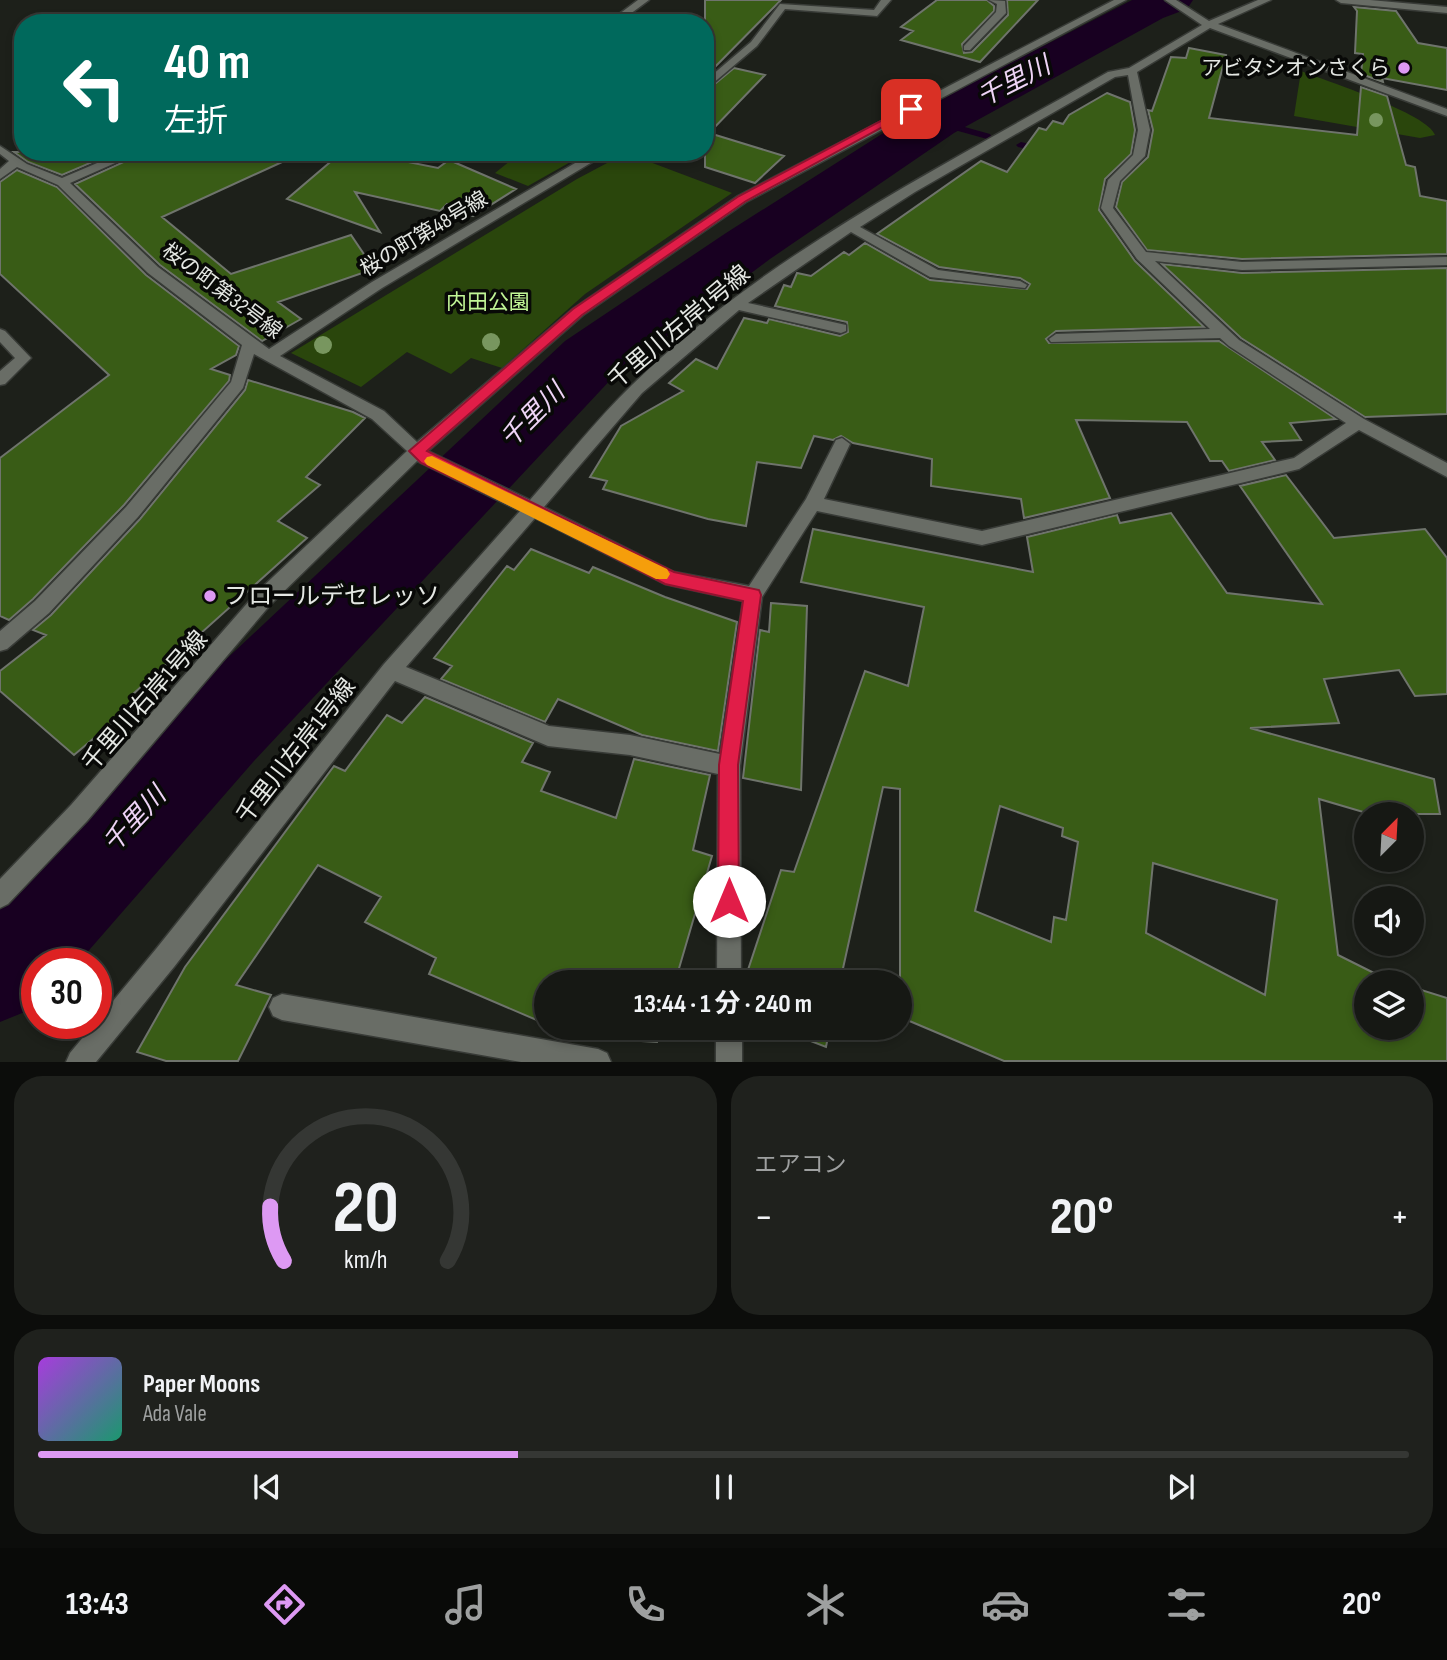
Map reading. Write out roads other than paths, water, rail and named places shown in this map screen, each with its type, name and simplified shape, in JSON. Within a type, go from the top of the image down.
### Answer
[{"type":"street","points":[[625,14],[644,0]]},
{"type":"street","points":[[714,79],[754,44],[783,6],[877,13],[886,0]]},
{"type":"street","points":[[967,48],[1002,13],[1002,3],[994,0]]},
{"type":"street","name":"千里川右岸1号線","points":[[0,895],[79,813],[264,598],[578,312],[743,199],[1121,0]]},
{"type":"street","points":[[1170,0],[1203,22],[1445,113],[1447,126]]},
{"type":"street","name":"千里川左岸1号線","points":[[79,1062],[165,958],[391,670],[529,507],[637,389],[737,305],[911,189],[1112,74],[1132,71],[1203,22],[1266,0]]},
{"type":"street","points":[[1341,0],[1447,10]]},
{"type":"street","points":[[1132,71],[1144,130],[1139,156],[1114,180],[1107,208],[1142,256],[1234,343],[1357,423],[1447,471]]},
{"type":"street","points":[[0,175],[17,161]]},
{"type":"street","name":"桜の町第32号線","points":[[17,161],[62,182],[153,270],[250,343],[378,415],[421,455],[671,579],[753,595]]},
{"type":"street","points":[[62,182],[112,161]]},
{"type":"street","name":"桜の町第48号線","points":[[269,356],[377,285],[588,161]]},
{"type":"street","points":[[851,227],[935,274],[1020,285]]},
{"type":"street","points":[[1142,256],[1242,266],[1326,267],[1447,261]]},
{"type":"street","points":[[737,305],[841,328]]},
{"type":"street","points":[[1056,339],[1223,332]]},
{"type":"street","points":[[0,334],[24,358],[0,380]]},
{"type":"street","points":[[0,643],[42,607],[132,512],[238,384],[250,343]]},
{"type":"street","points":[[813,503],[982,538],[1299,463],[1357,423]]},
{"type":"street","points":[[729,970],[729,765],[753,595],[813,503],[842,444]]},
{"type":"street","points":[[391,670],[548,736],[630,745],[729,765]]},
{"type":"street","points":[[282,1007],[598,1062]]},
{"type":"street","points":[[729,1040],[729,1062]]},
{"type":"waterway","name":"千里川","points":[[0,965],[220,729],[590,358],[748,246],[936,122],[1148,9],[1172,0]]},
{"type":"waterway","points":[[936,122],[987,136]]},
{"type":"waterway","points":[[1021,145],[1044,150]]},
{"type":"place","name":"アビタシオンさくら","points":[[1404,68]]},
{"type":"place","name":"フロールデセレッソ","points":[[210,596]]},
{"type":"park label","name":"内田公園","points":[[488,302]]}]
